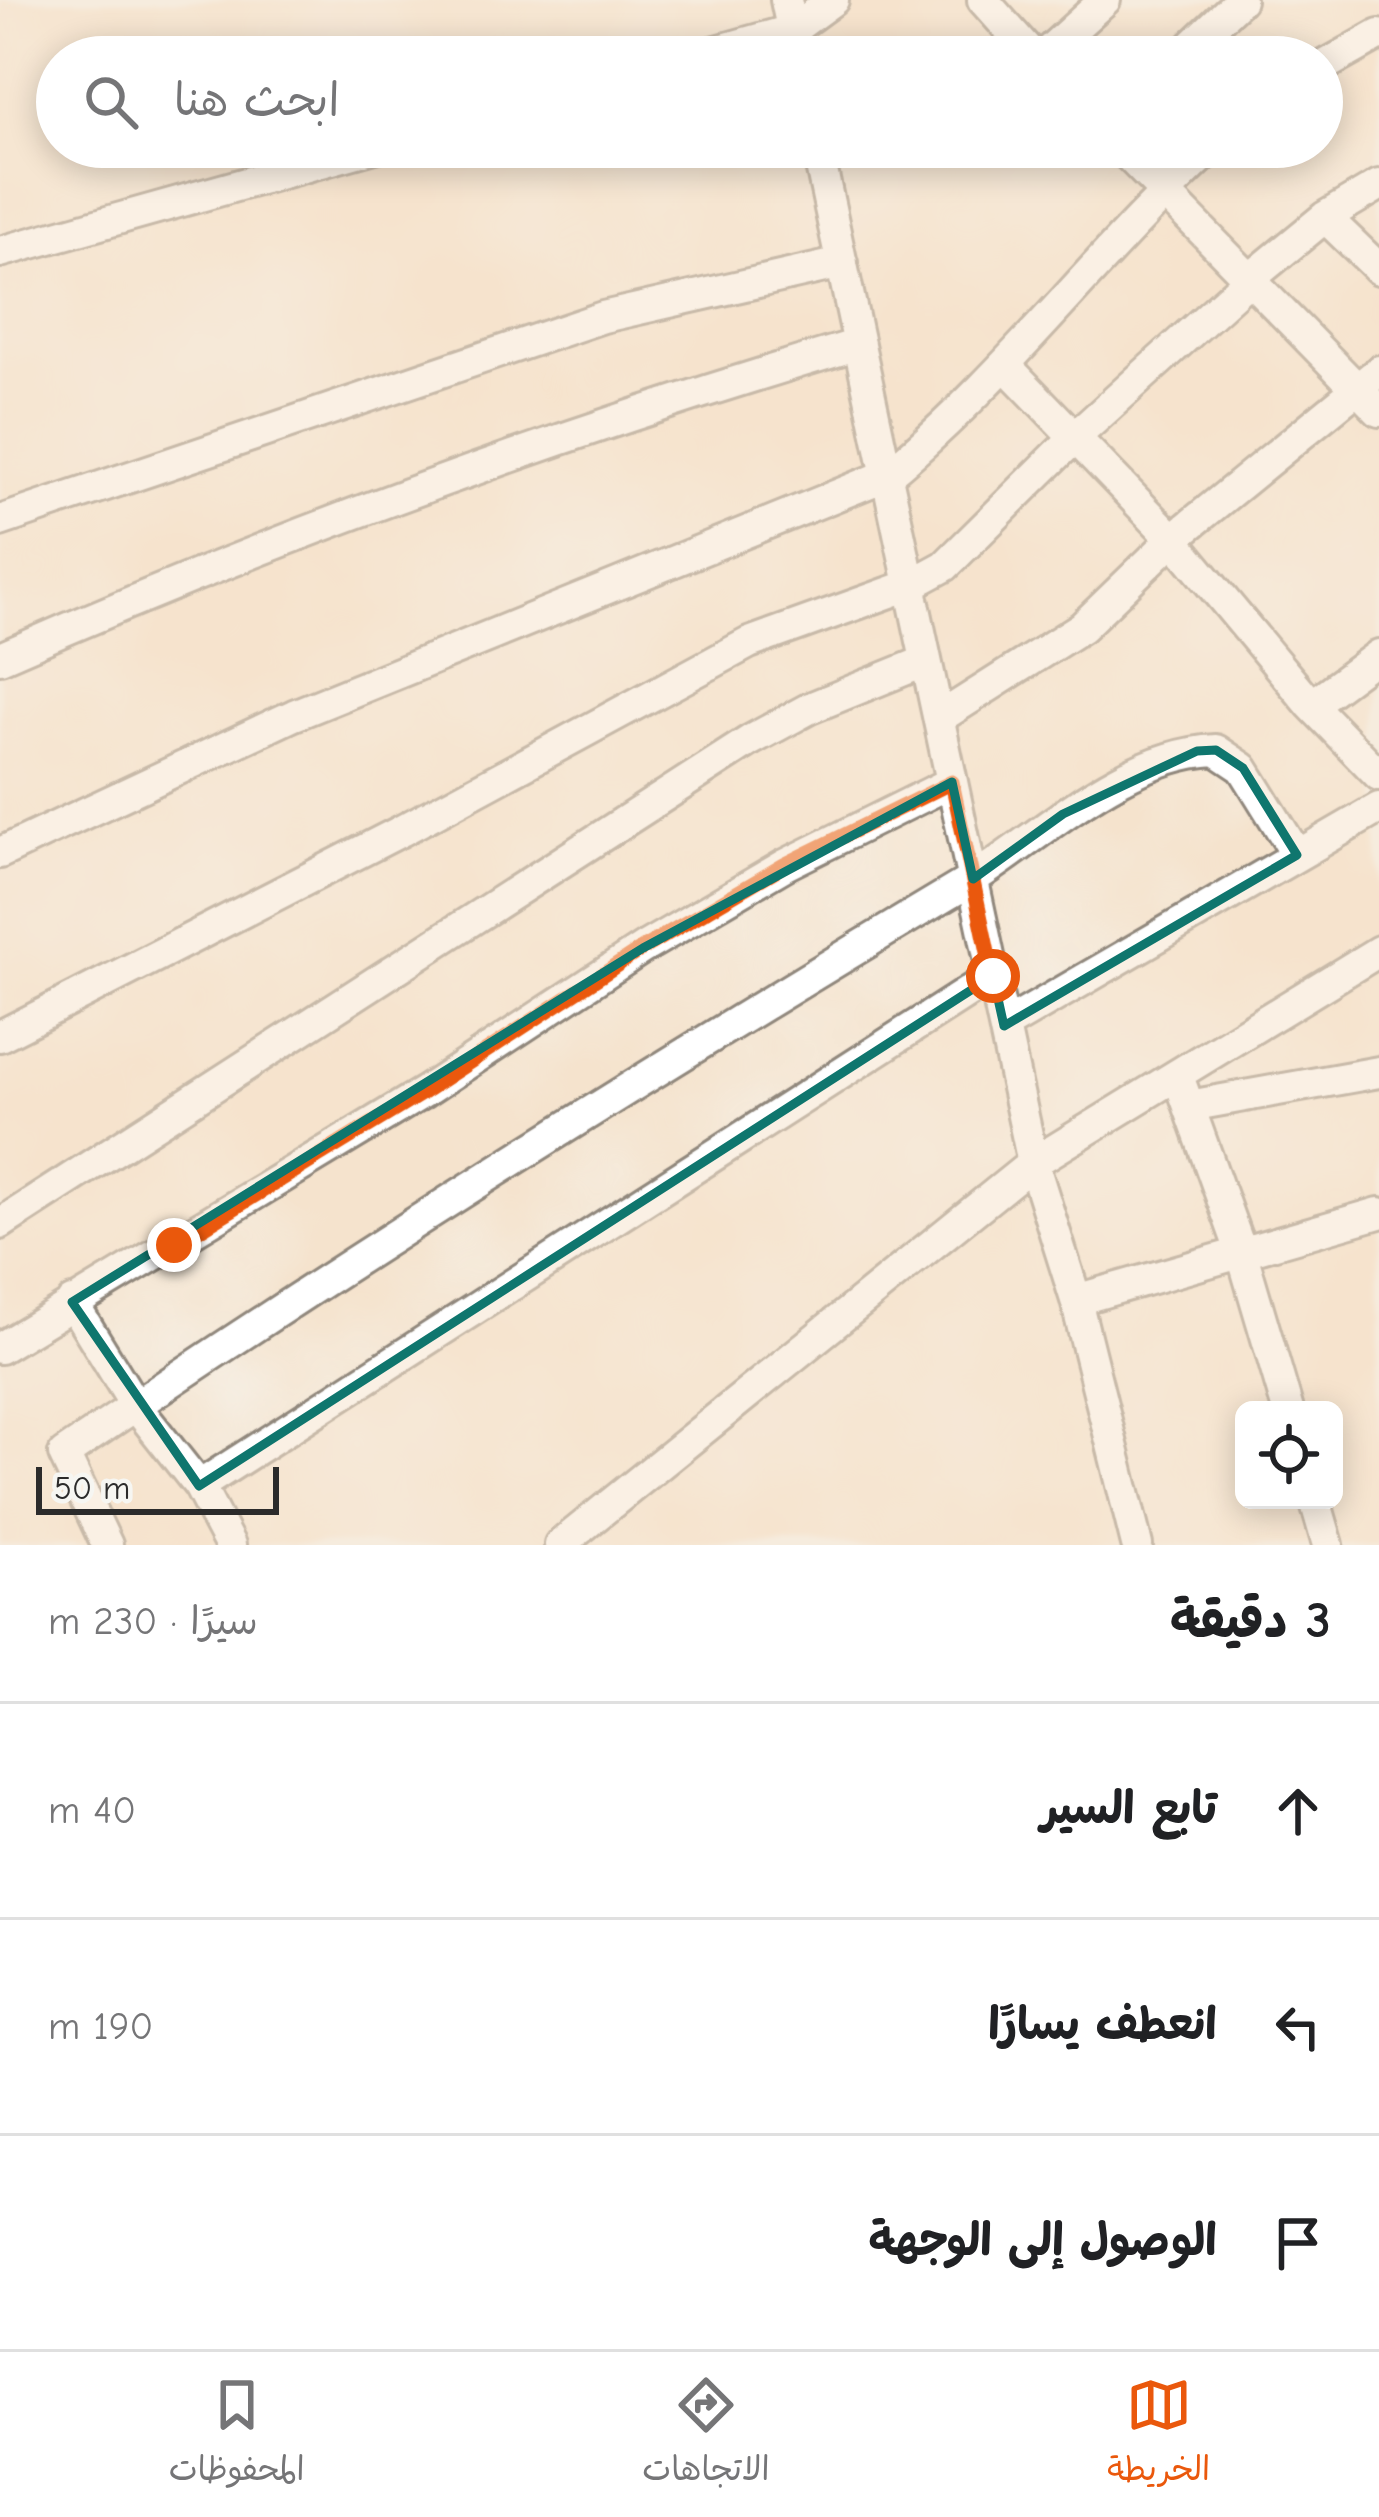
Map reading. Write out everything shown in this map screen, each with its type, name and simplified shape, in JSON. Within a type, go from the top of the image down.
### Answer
[{"type":"street","points":[[792,29],[833,0]]},
{"type":"street","points":[[983,0],[1018,36]]},
{"type":"street","points":[[1063,36],[1105,0]]},
{"type":"street","points":[[1202,36],[1240,0]]},
{"type":"street","points":[[1343,55],[1379,35]]},
{"type":"street","points":[[0,252],[300,168]]},
{"type":"street","points":[[822,168],[1033,1163],[1076,1300],[1137,1545]]},
{"type":"street","points":[[1141,168],[1252,278],[1368,379],[1379,411]]},
{"type":"street","points":[[0,853],[294,715],[887,475],[1006,366],[1190,168]]},
{"type":"street","points":[[0,1036],[401,831],[749,643],[910,585],[956,558],[981,526],[1075,437],[1252,278],[1325,217],[1379,185]]},
{"type":"street","points":[[1325,217],[1379,269]]},
{"type":"street","points":[[0,521],[603,317],[842,263]]},
{"type":"street","points":[[0,658],[490,462],[859,344]]},
{"type":"street","points":[[1006,366],[1173,539],[1311,705],[1379,775]]},
{"type":"street","points":[[939,718],[1050,652],[1173,539],[1368,379]]},
{"type":"street","points":[[1311,705],[1379,655]]},
{"type":"street","points":[[0,1224],[751,740],[810,708],[926,661]]},
{"type":"street","points":[[107,1545],[64,1454],[663,1064],[973,879],[1063,814],[1151,767],[1197,751],[1216,750],[1243,768],[1297,855]]},
{"type":"street","points":[[0,1348],[405,1104],[683,924],[784,865],[952,782]]},
{"type":"street","points":[[1004,1026],[1379,808]]},
{"type":"street","points":[[560,1545],[1033,1163],[1379,952]]},
{"type":"street","points":[[199,1486],[993,976]]},
{"type":"street","points":[[1189,1106],[1379,1072]]},
{"type":"street","points":[[1178,1076],[1242,1254],[1285,1401]]},
{"type":"street","points":[[1076,1300],[1379,1213]]},
{"type":"street","points":[[72,1302],[135,1405],[199,1486],[230,1545]]},
{"type":"street","points":[[1318,1509],[1328,1545]]},
{"type":"highlighted area","points":[[1216,750],[1243,768],[1297,855],[1004,1026],[993,976],[199,1486],[72,1302],[643,948],[952,782],[973,879],[1063,814],[1197,751]]},
{"type":"route","points":[[174,1245],[424,1092],[643,948],[784,865],[952,782],[993,976]]}]
